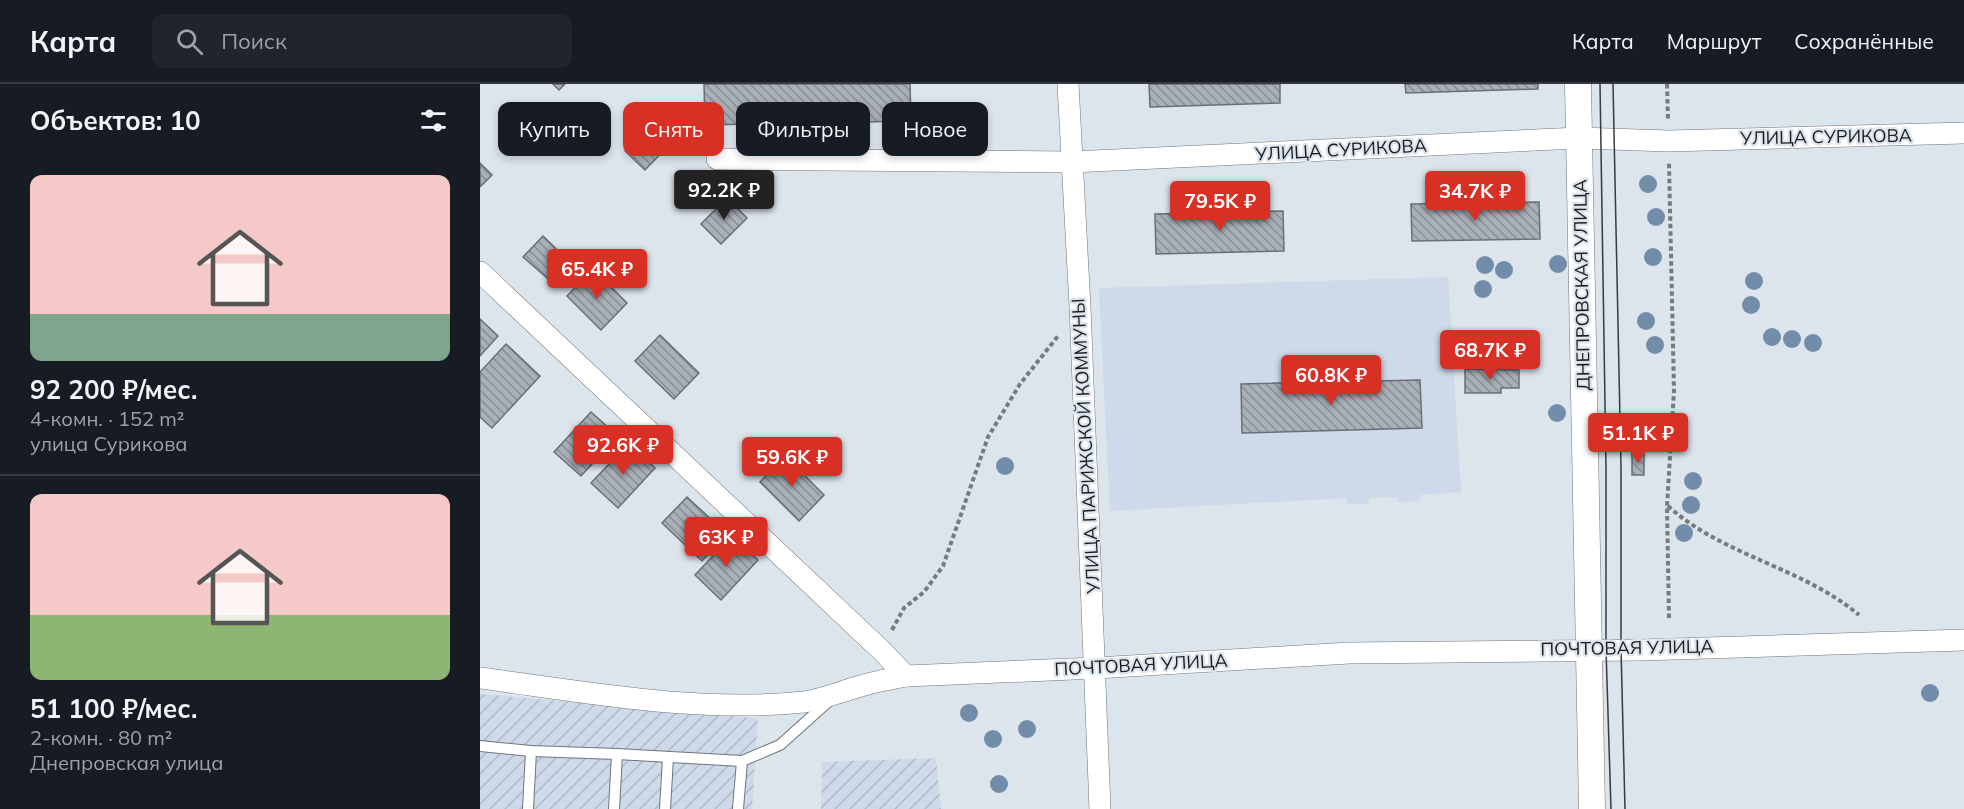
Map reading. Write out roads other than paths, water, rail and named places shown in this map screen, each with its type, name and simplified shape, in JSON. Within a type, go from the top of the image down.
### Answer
[{"type":"street","name":"УЛИЦА ПАРИЖСКОЙ КОММУНЫ","points":[[1068,84],[1096,668],[1100,809]]},
{"type":"street","name":"ДНЕПРОВСКАЯ УЛИЦА","points":[[1578,84],[1592,809]]},
{"type":"street","name":"УЛИЦА СУРИКОВА","points":[[717,159],[1072,162],[1579,138],[1669,141],[1964,133]]},
{"type":"street","points":[[480,272],[906,676]]},
{"type":"street","name":"ПОЧТОВАЯ УЛИЦА","points":[[480,678],[627,697],[698,703],[774,704],[807,701],[863,685],[906,676],[1096,668],[1349,653],[1641,650],[1964,640]]},
{"type":"lane","points":[[480,747],[742,761],[780,745],[836,694]]},
{"type":"lane","points":[[528,809],[531,751]]},
{"type":"lane","points":[[614,809],[617,754]]},
{"type":"lane","points":[[665,809],[668,758]]},
{"type":"lane","points":[[738,809],[742,761]]},
{"type":"tram line","points":[[1600,84],[1606,468],[1606,649],[1611,809]]},
{"type":"tram line","points":[[1613,84],[1625,809]]}]
